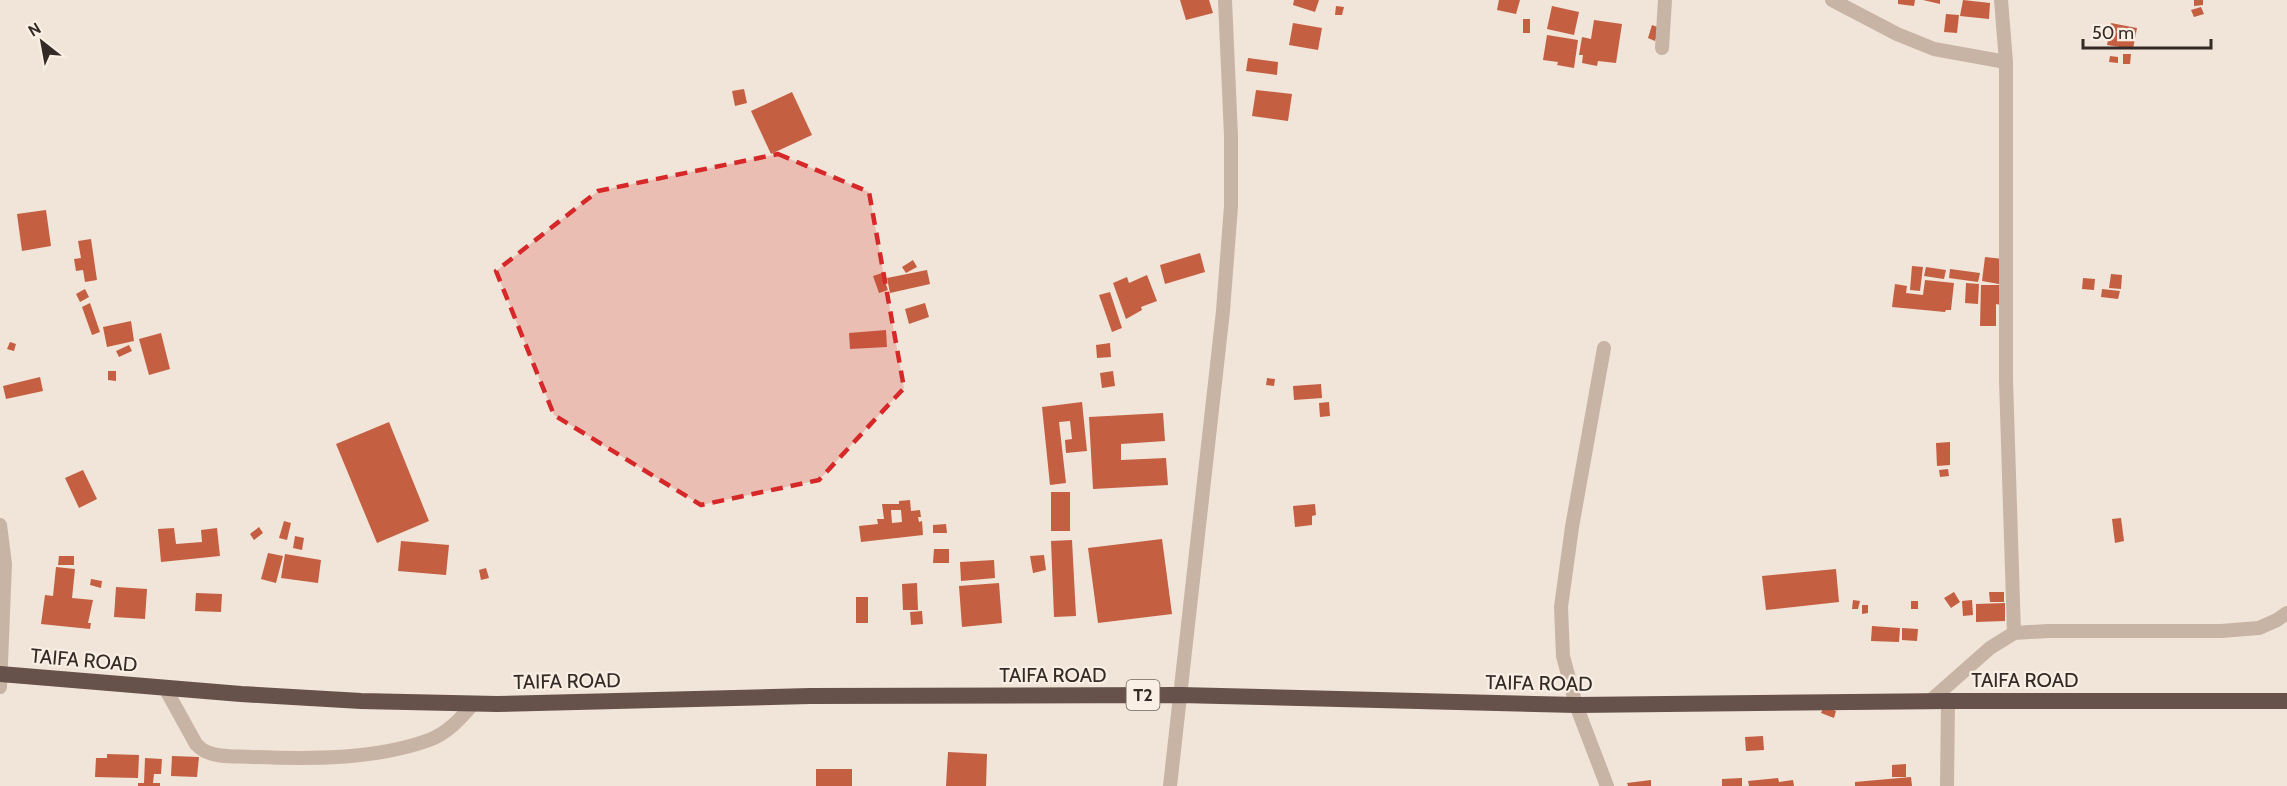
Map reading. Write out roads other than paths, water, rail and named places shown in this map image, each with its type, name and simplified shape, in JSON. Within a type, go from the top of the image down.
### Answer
[{"type":"highway","name":"TAIFA ROAD","points":[[1,678],[350,700],[474,703],[810,696],[1180,695],[1576,705],[1948,700],[2287,700]]},
{"type":"street","points":[[1170,786],[1223,311],[1231,206],[1231,136],[1225,0]]},
{"type":"street","points":[[1662,48],[1665,0]]},
{"type":"street","points":[[1833,0],[1897,34],[1934,49],[2006,62]]},
{"type":"street","points":[[2001,0],[2006,62],[2006,380],[2014,633]]},
{"type":"street","points":[[1604,348],[1572,527],[1561,607],[1563,656],[1576,705],[1607,786]]},
{"type":"street","points":[[0,525],[5,564],[1,678]]},
{"type":"street","points":[[1930,701],[1990,648],[2014,633],[2222,631],[2259,628],[2287,613]]},
{"type":"street","points":[[165,688],[196,744],[203,751],[222,756],[295,758],[367,754],[414,745],[432,740],[452,728],[474,703]]},
{"type":"street","points":[[1947,786],[1948,700]]}]
